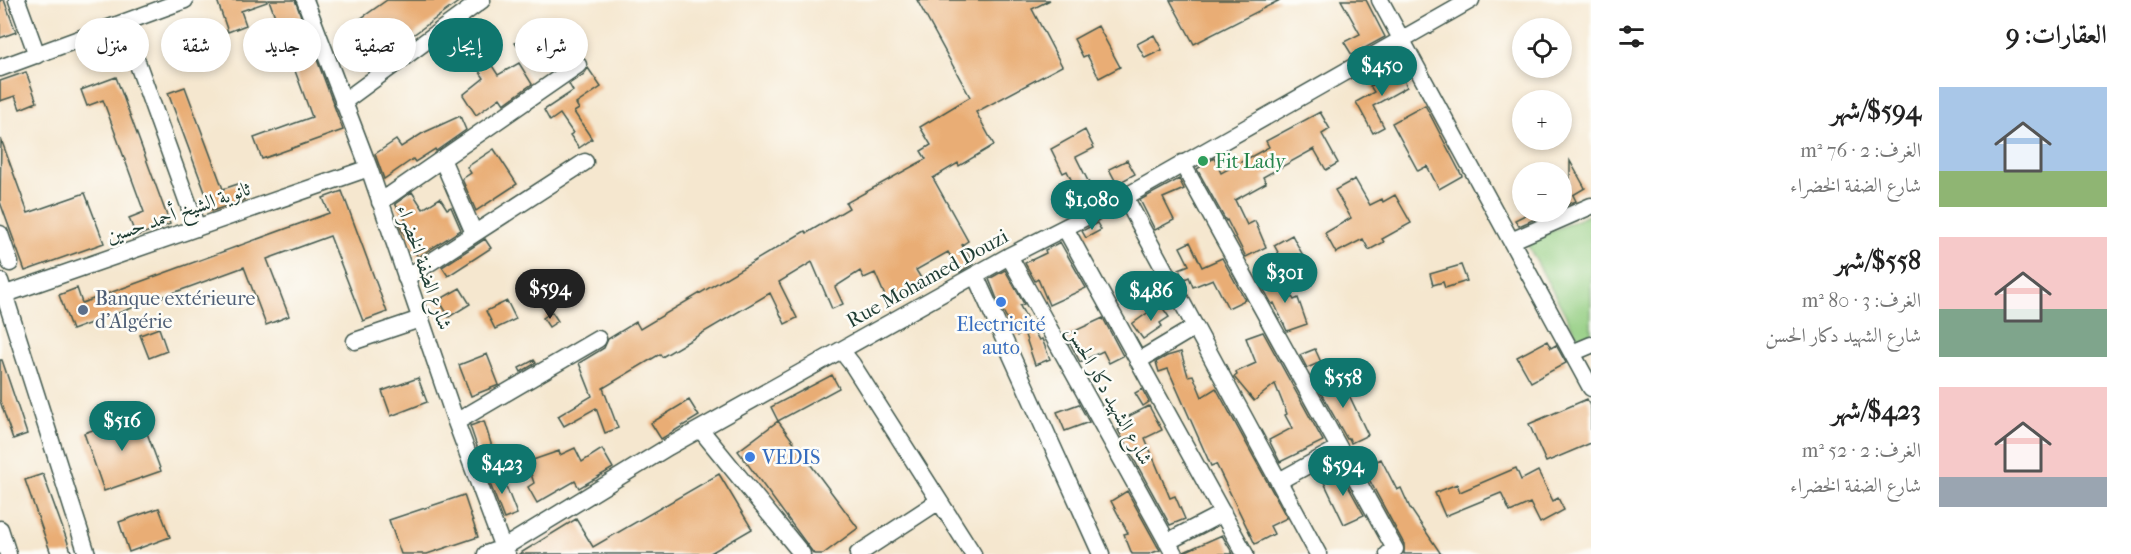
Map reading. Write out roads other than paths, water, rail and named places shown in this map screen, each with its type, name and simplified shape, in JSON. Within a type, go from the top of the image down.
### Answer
[{"type":"street","points":[[17,0],[37,55]]},
{"type":"street","points":[[136,18],[185,0]]},
{"type":"street","name":"شارع الضفة الخضراء","points":[[305,0],[369,168],[456,422],[505,551]]},
{"type":"street","points":[[343,102],[482,0]]},
{"type":"street","points":[[1380,0],[1591,388]]},
{"type":"street","name":"Rue Mohamed Douzi","points":[[486,554],[505,551],[700,429],[1009,256],[1125,197],[1471,0]]},
{"type":"street","points":[[0,68],[75,41]]},
{"type":"street","points":[[141,72],[197,228]]},
{"type":"street","points":[[380,202],[568,72]]},
{"type":"street","points":[[442,159],[474,233]]},
{"type":"street","points":[[406,278],[585,162]]},
{"type":"street","points":[[1182,163],[1395,549],[1388,554]]},
{"type":"street","name":"ثانوية الشيخ أحمد حسين","points":[[2,291],[197,228],[369,168]]},
{"type":"street","points":[[1125,197],[1318,554]]},
{"type":"street","points":[[1511,241],[1591,206]]},
{"type":"street","points":[[1065,228],[1245,554]]},
{"type":"street","points":[[0,234],[10,263]]},
{"type":"street","name":"شارع الشهيد دكار الحسن","points":[[1009,256],[1171,548]]},
{"type":"street","points":[[975,275],[1101,554]]},
{"type":"street","points":[[2,291],[87,554]]},
{"type":"street","points":[[355,341],[420,320]]},
{"type":"street","points":[[1138,361],[1196,327]]},
{"type":"street","points":[[456,422],[598,339]]},
{"type":"street","points":[[1572,353],[1591,345]]},
{"type":"street","points":[[841,351],[852,364],[973,554]]},
{"type":"street","points":[[700,429],[802,554]]},
{"type":"street","points":[[1279,481],[1339,448]]},
{"type":"street","points":[[858,554],[939,501]]},
{"type":"street","points":[[1171,548],[1223,513]]},
{"type":"street","points":[[0,529],[8,554]]},
{"type":"place","name":"Fit Lady","points":[[1203,161]]},
{"type":"place","name":"Electricité auto","points":[[1001,302]]},
{"type":"place","name":"Banque extérieure d'Algérie","points":[[83,310]]},
{"type":"place","name":"VEDIS","points":[[750,457]]}]
